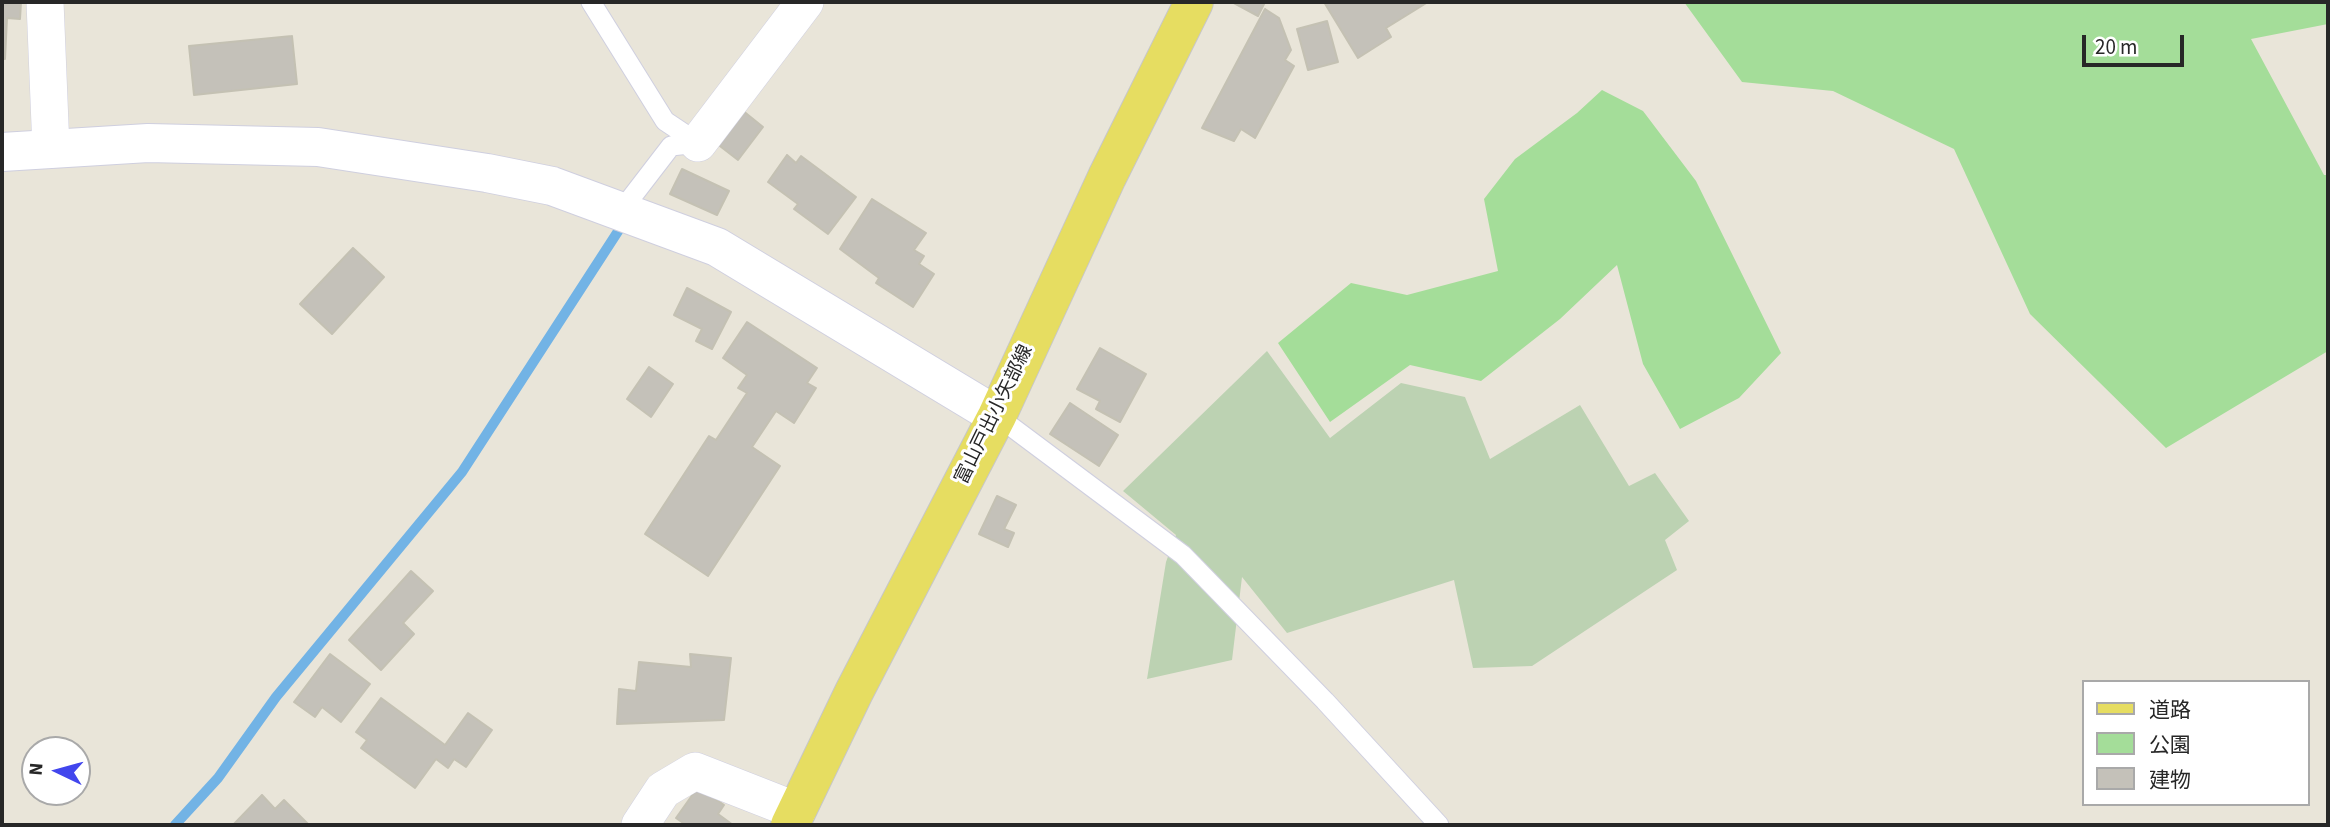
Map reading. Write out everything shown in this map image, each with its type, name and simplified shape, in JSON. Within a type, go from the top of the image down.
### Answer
[{"type":"main road","name":"富山戸出小矢部線","points":[[793,818],[854,692],[997,416],[1107,177],[1194,2]]},
{"type":"street","points":[[45,2],[51,149]]},
{"type":"street","points":[[698,143],[805,2]]},
{"type":"street","points":[[2,152],[148,143],[318,147],[539,184],[717,247],[997,416]]},
{"type":"street","points":[[640,825],[663,790],[695,771],[793,818]]},
{"type":"lane","points":[[591,2],[666,121],[698,143]]},
{"type":"lane","points":[[621,211],[671,146],[698,143]]},
{"type":"lane","points":[[997,416],[1184,555],[1325,701],[1439,825]]},
{"type":"green space","points":[[1684,2],[2328,2],[2328,24],[2251,39],[2324,175],[2328,175],[2328,351],[2166,448],[2030,314],[1954,149],[1833,91],[1742,82]]},
{"type":"green space","points":[[1602,90],[1643,111],[1696,181],[1781,353],[1739,398],[1680,429],[1643,364],[1617,265],[1560,319],[1481,381],[1410,365],[1330,422],[1278,343],[1351,283],[1407,295],[1498,271],[1484,199],[1515,159],[1577,113]]},
{"type":"green space","points":[[1267,351],[1330,438],[1401,383],[1465,397],[1490,459],[1580,405],[1629,486],[1655,473],[1689,521],[1665,540],[1677,570],[1532,666],[1473,668],[1454,580],[1287,633],[1242,577],[1232,660],[1147,679],[1166,562],[1176,535],[1123,491]]},
{"type":"building","points":[[2,2],[21,2],[20,19],[7,18],[5,59],[2,59]]},
{"type":"building","points":[[1232,2],[1265,2],[1258,16]]},
{"type":"building","points":[[1324,2],[1428,2],[1386,28],[1391,37],[1358,58]]},
{"type":"building","points":[[1265,9],[1279,18],[1291,50],[1285,60],[1294,66],[1255,138],[1241,129],[1234,141],[1202,128]]},
{"type":"building","points":[[1327,21],[1338,62],[1308,70],[1297,29]]},
{"type":"building","points":[[292,36],[297,84],[194,95],[189,46]]},
{"type":"building","points":[[742,110],[763,127],[738,160],[716,143]]},
{"type":"building","points":[[787,155],[796,163],[801,156],[856,197],[828,234],[794,209],[798,204],[768,182]]},
{"type":"building","points":[[682,169],[729,191],[717,215],[670,194]]},
{"type":"building","points":[[872,199],[926,233],[914,250],[924,256],[919,264],[934,274],[913,307],[876,283],[879,278],[840,249]]},
{"type":"building","points":[[353,248],[384,277],[332,334],[300,304]]},
{"type":"building","points":[[687,288],[731,312],[712,349],[696,341],[702,329],[674,315]]},
{"type":"building","points":[[747,322],[817,368],[807,383],[816,388],[794,423],[776,411],[752,447],[780,466],[708,576],[645,534],[709,436],[716,440],[747,393],[738,388],[747,375],[723,358]]},
{"type":"building","points":[[1100,348],[1146,374],[1120,422],[1096,409],[1100,401],[1077,389]]},
{"type":"building","points":[[649,367],[673,384],[651,417],[627,399]]},
{"type":"building","points":[[1070,403],[1118,435],[1099,466],[1050,434]]},
{"type":"building","points":[[997,496],[1016,505],[1004,529],[1014,533],[1008,547],[979,534]]},
{"type":"building","points":[[411,571],[433,591],[403,623],[414,634],[381,670],[349,640]]},
{"type":"building","points":[[330,654],[370,684],[341,722],[322,707],[315,717],[294,702]]},
{"type":"building","points":[[690,654],[731,658],[724,720],[617,724],[619,689],[636,691],[639,662],[691,667]]},
{"type":"building","points":[[381,698],[445,745],[468,713],[492,730],[466,767],[454,759],[448,768],[436,759],[415,788],[361,748],[367,740],[356,732]]},
{"type":"building","points":[[698,787],[724,805],[718,814],[733,825],[686,825],[676,818]]},
{"type":"building","points":[[262,795],[275,809],[284,800],[309,825],[233,825]]},
{"type":"waterway","points":[[175,825],[218,778],[276,697],[462,472],[626,219]]}]
